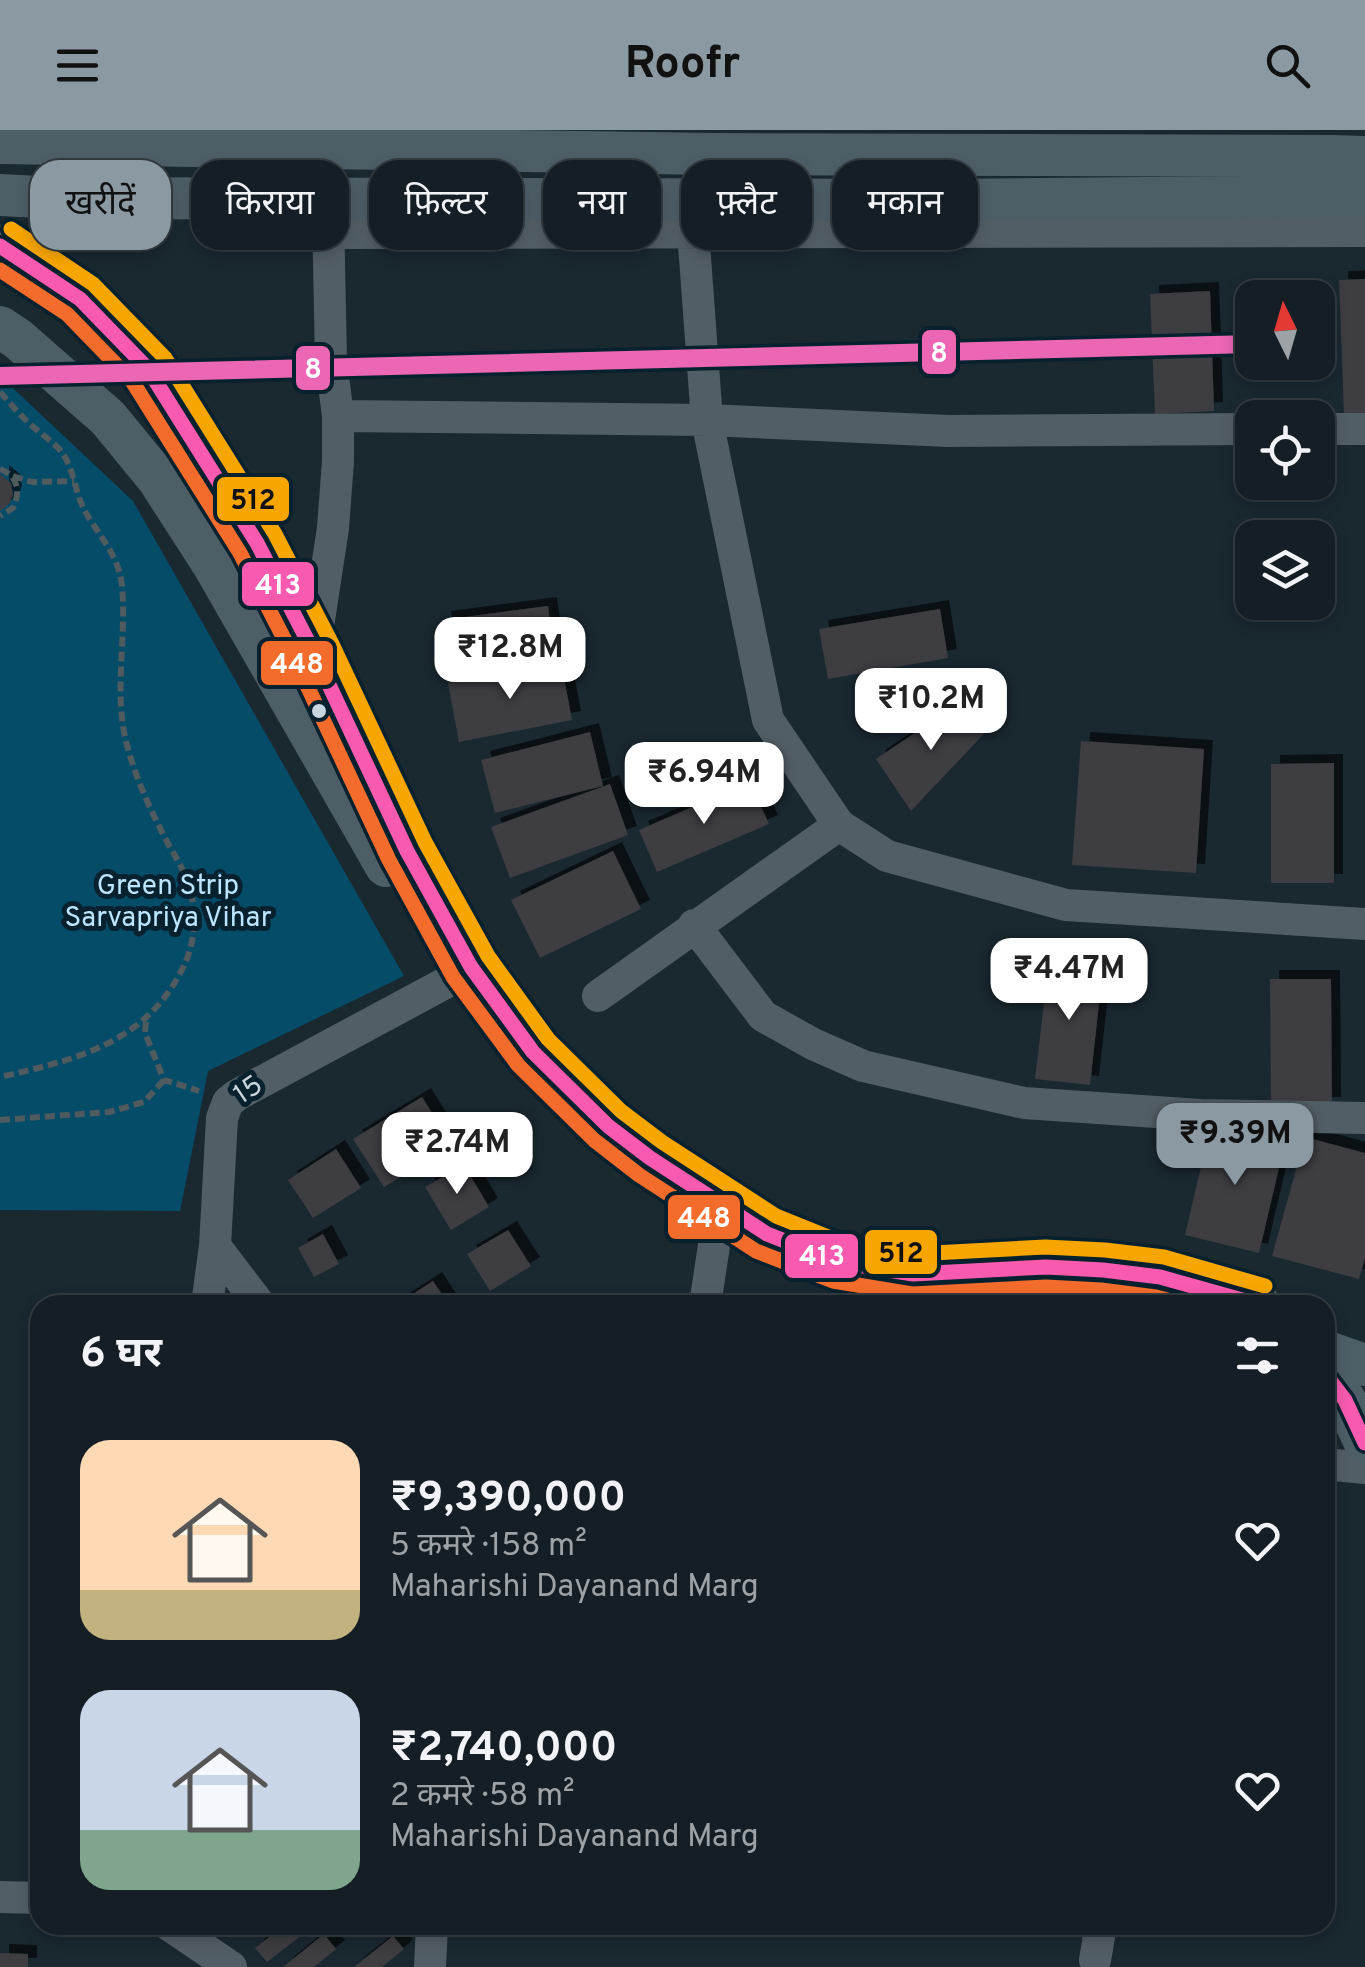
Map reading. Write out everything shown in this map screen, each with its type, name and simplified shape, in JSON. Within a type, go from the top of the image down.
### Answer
[{"type":"main road","points":[[220,130],[223,148],[231,160]]},
{"type":"main road","points":[[0,144],[1348,157]]},
{"type":"main road","points":[[0,195],[191,204]]},
{"type":"main road","points":[[349,209],[1365,196]]},
{"type":"main road","points":[[0,246],[80,299],[148,369],[257,543],[314,653],[394,855]]},
{"type":"main road","points":[[0,327],[108,418],[158,479],[394,855],[460,974],[478,1026],[551,1110],[592,1146],[716,1232],[816,1280],[866,1295]]},
{"type":"main road","points":[[0,349],[71,386]]},
{"type":"main road","points":[[460,974],[608,1126],[751,1223],[802,1250],[838,1262],[913,1274],[1046,1267],[1103,1270],[1160,1277],[1224,1295]]},
{"type":"main road","points":[[978,1295],[1082,1291],[1110,1295]]},
{"type":"main road","points":[[1335,1327],[1365,1335]]},
{"type":"main road","points":[[1335,1354],[1365,1365]]},
{"type":"main road","points":[[1335,1388],[1351,1411],[1365,1443]]},
{"type":"street","points":[[349,212],[681,230]]},
{"type":"street","points":[[812,231],[1365,231]]},
{"type":"street","points":[[314,653],[332,528],[338,416],[321,250]]},
{"type":"street","points":[[694,250],[707,420],[768,720],[838,825],[887,856],[1066,904],[1365,924]]},
{"type":"street","points":[[338,416],[707,420],[948,430],[1235,429]]},
{"type":"street","points":[[1335,429],[1365,428]]},
{"type":"street","points":[[598,996],[838,825]]},
{"type":"street","points":[[694,925],[763,1016],[863,1066],[1024,1103],[1200,1115],[1365,1118]]},
{"type":"street","name":"15","points":[[208,1295],[215,1246],[220,1130],[228,1102],[460,974]]},
{"type":"street","points":[[707,1295],[716,1232]]},
{"type":"street","points":[[215,1246],[252,1295]]},
{"type":"street","points":[[1335,1465],[1365,1468]]},
{"type":"street","points":[[0,1897],[30,1898]]},
{"type":"street","points":[[184,1935],[231,1967]]},
{"type":"street","points":[[430,1967],[432,1935]]},
{"type":"street","points":[[1095,1960],[1099,1935]]},
{"type":"path","points":[[0,392],[27,422],[59,448],[86,513],[113,554],[122,582],[120,705],[126,744],[151,810],[180,862],[194,909],[194,935],[186,963],[164,1002],[146,1021],[116,1040],[54,1065],[0,1077]]},
{"type":"path","points":[[0,468],[32,482],[74,481]]},
{"type":"path","points":[[0,516],[13,508],[18,498],[13,476]]},
{"type":"path","points":[[146,1021],[145,1034],[164,1080],[228,1102]]},
{"type":"path","points":[[0,1120],[108,1112],[144,1102],[164,1080]]},
{"type":"green space","name":"Green Strip Sarvapriya Vihar","points":[[0,376],[133,501],[404,976],[208,1071],[180,1211],[0,1210]]},
{"type":"building","points":[[1365,279],[1365,414],[1344,415],[1339,280]]},
{"type":"building","points":[[1210,291],[1214,411],[1155,414],[1150,294]]},
{"type":"building","points":[[0,474],[11,483],[13,494],[10,503],[0,511]]},
{"type":"building","points":[[548,606],[554,653],[448,666],[442,620]]},
{"type":"building","points":[[940,609],[948,658],[828,679],[819,629]]},
{"type":"building","points":[[561,662],[572,720],[459,742],[448,683]]},
{"type":"building","points":[[967,698],[985,733],[911,811],[876,759]]},
{"type":"building","points":[[590,732],[603,786],[495,813],[481,760]]},
{"type":"building","points":[[1081,741],[1204,749],[1196,873],[1072,865]]},
{"type":"building","points":[[1334,763],[1334,883],[1271,883],[1271,764]]},
{"type":"building","points":[[750,782],[769,824],[657,872],[639,830]]},
{"type":"building","points":[[610,784],[628,835],[510,878],[491,827]]},
{"type":"building","points":[[613,851],[641,909],[540,958],[511,900]]},
{"type":"building","points":[[1049,961],[1103,967],[1090,1085],[1035,1079]]},
{"type":"building","points":[[1270,979],[1331,979],[1332,1106],[1271,1106]]},
{"type":"building","points":[[422,1097],[452,1145],[384,1187],[353,1139]]},
{"type":"building","points":[[1211,1124],[1285,1142],[1259,1253],[1185,1235]]},
{"type":"building","points":[[1305,1137],[1365,1153],[1365,1258],[1359,1279],[1272,1256]]},
{"type":"building","points":[[336,1149],[361,1188],[313,1218],[288,1180]]},
{"type":"building","points":[[464,1165],[489,1207],[451,1230],[425,1187]]},
{"type":"building","points":[[508,1230],[531,1266],[490,1291],[467,1254]]},
{"type":"building","points":[[323,1234],[339,1264],[314,1277],[298,1248]]},
{"type":"building","points":[[433,1281],[442,1295],[411,1295]]},
{"type":"building","points":[[272,1935],[302,1935],[267,1962],[255,1948]]},
{"type":"building","points":[[323,1935],[336,1949],[314,1967],[283,1967]]},
{"type":"building","points":[[393,1936],[404,1949],[382,1967],[354,1967]]},
{"type":"building","points":[[0,1953],[28,1954],[28,1967],[0,1967]]},
{"type":"transit line","name":"512","points":[[11,229],[93,284],[165,358],[275,534],[332,644],[425,842],[488,956],[548,1039],[621,1111],[776,1216],[843,1243],[914,1254],[1045,1247],[1105,1250],[1164,1257],[1265,1286]]},
{"type":"transit line","name":"413","points":[[0,246],[80,299],[148,369],[257,543],[314,653],[407,851],[471,967],[533,1052],[608,1126],[767,1234],[838,1262],[913,1274],[1046,1267],[1103,1270],[1160,1277],[1224,1295]]},
{"type":"transit line","name":"448","points":[[0,270],[67,314],[132,381],[240,553],[389,860],[453,977],[518,1065],[594,1140],[639,1175],[756,1251],[833,1281],[912,1294],[1046,1287],[1140,1295]]},
{"type":"transit line","name":"8","points":[[0,376],[1235,344]]},
{"type":"transit line","name":"413","points":[[1335,1387],[1365,1443]]}]
